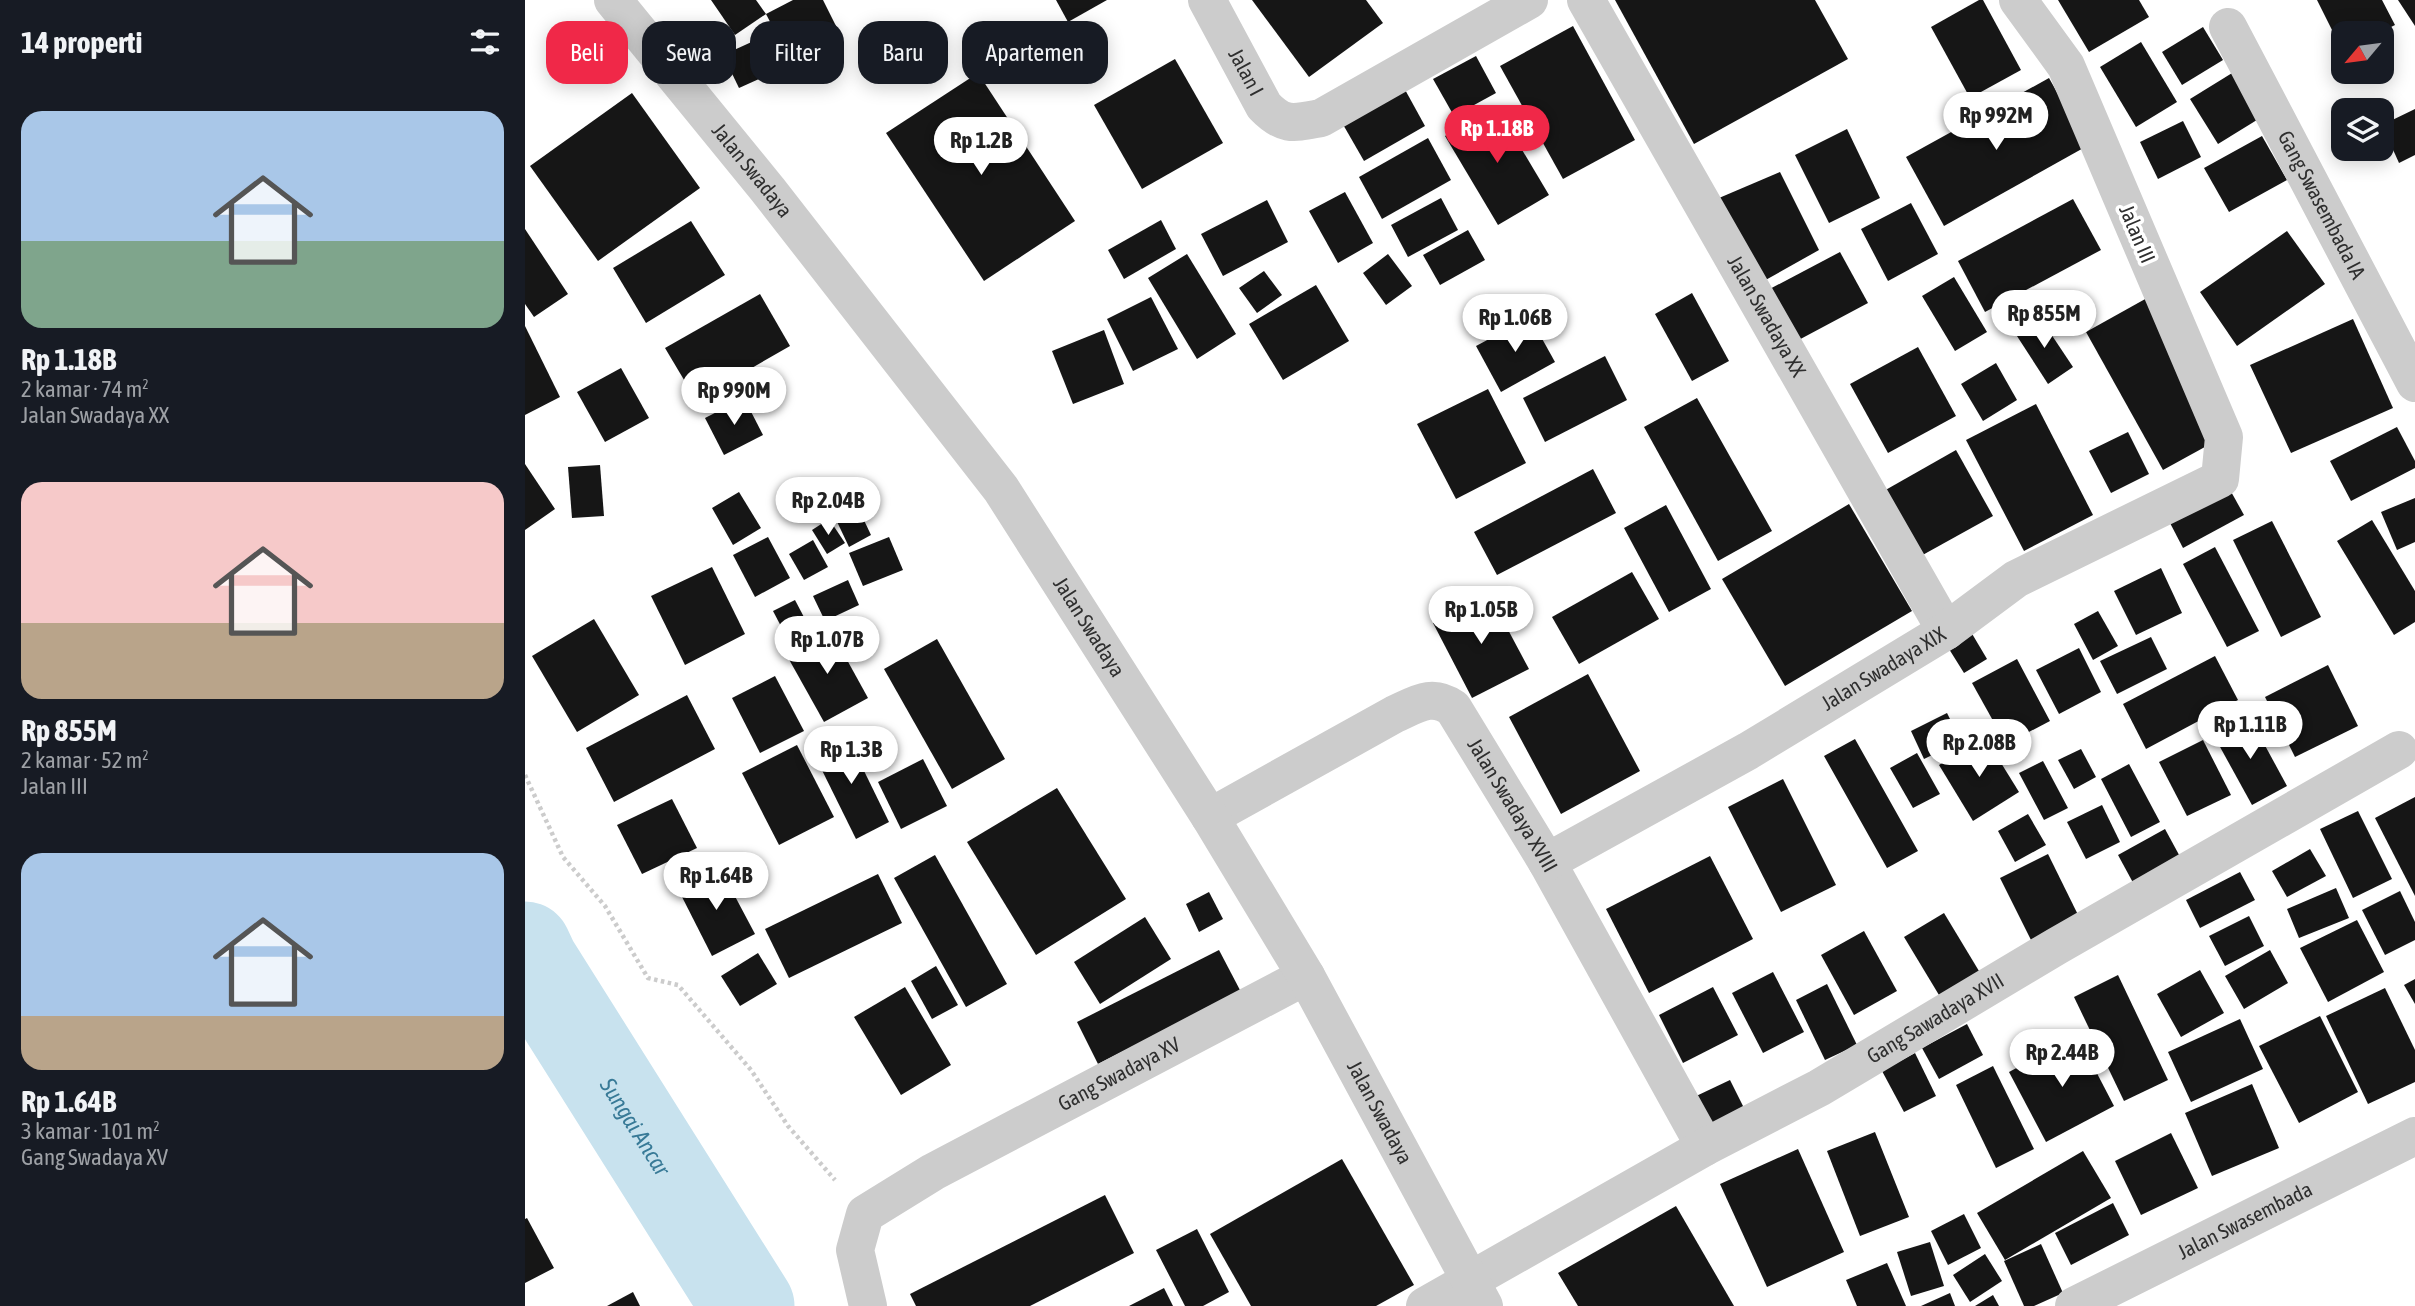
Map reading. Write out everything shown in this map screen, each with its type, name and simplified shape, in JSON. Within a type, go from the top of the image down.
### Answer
[{"type":"street","name":"Jalan Swadaya","points":[[613,0],[768,190],[1001,489],[1210,817],[1306,976],[1478,1293]]},
{"type":"street","name":"Jalan I","points":[[1207,0],[1264,106],[1278,120],[1295,122],[1321,118],[1529,0]]},
{"type":"street","name":"Jalan Swadaya XX","points":[[1587,0],[1947,631]]},
{"type":"street","name":"Jalan III","points":[[2018,0],[2066,66],[2224,437],[2220,479]]},
{"type":"street","name":"Gang Swasembada IA","points":[[2228,27],[2415,383]]},
{"type":"street","name":"Jalan Swadaya XIX","points":[[1547,862],[1748,751],[1947,631],[2016,579],[2220,479]]},
{"type":"street","name":"Jalan Swadaya XVIII","points":[[1210,817],[1395,714],[1435,698],[1453,708],[1547,862],[1705,1147]]},
{"type":"street","name":"Gang Sawadaya XVII","points":[[1425,1306],[1478,1293],[1705,1147],[1819,1088],[2057,946],[2399,750]]},
{"type":"street","name":"Gang Swadaya XV","points":[[865,1214],[933,1172],[1306,976]]},
{"type":"street","name":"Jalan Swasembada","points":[[2074,1306],[2415,1136]]},
{"type":"street","points":[[865,1214],[855,1250],[868,1306]]},
{"type":"path","points":[[525,775],[563,857],[605,906],[648,978],[678,985],[751,1070],[788,1126],[865,1214]]},
{"type":"building","points":[[711,0],[756,0],[766,14],[756,21],[750,21],[750,25],[736,34],[736,21],[725,21]]},
{"type":"building","points":[[793,0],[823,0],[834,21],[770,21],[766,14]]},
{"type":"building","points":[[1056,0],[1107,0],[1070,21]]},
{"type":"building","points":[[1252,0],[1366,0],[1383,23],[1309,77]]},
{"type":"building","points":[[1615,0],[1815,0],[1848,59],[1694,144]]},
{"type":"building","points":[[1983,0],[2021,70],[1970,98],[1931,27]]},
{"type":"building","points":[[2058,0],[2139,0],[2149,17],[2089,52]]},
{"type":"building","points":[[2317,0],[2382,0],[2393,21],[2331,21],[2331,28]]},
{"type":"building","points":[[2398,0],[2415,0],[2415,26]]},
{"type":"building","points":[[1573,26],[1635,140],[1563,179],[1500,66]]},
{"type":"building","points":[[2203,27],[2223,60],[2182,85],[2162,52]]},
{"type":"building","points":[[2141,42],[2177,102],[2136,127],[2100,67]]},
{"type":"building","points":[[750,43],[750,83],[739,88],[736,82],[736,49]]},
{"type":"building","points":[[1476,56],[1496,93],[1454,116],[1433,79]]},
{"type":"building","points":[[1175,59],[1223,143],[1142,189],[1094,105]]},
{"type":"building","points":[[2237,70],[2265,115],[2218,144],[2190,99]]},
{"type":"building","points":[[2049,78],[2087,146],[1944,226],[1906,157]]},
{"type":"building","points":[[962,83],[985,84],[1075,221],[984,281],[886,133]]},
{"type":"building","points":[[1403,86],[1425,126],[1364,161],[1341,121]]},
{"type":"building","points":[[632,93],[700,188],[598,261],[530,166]]},
{"type":"building","points":[[1496,106],[1549,195],[1498,225],[1445,136]]},
{"type":"building","points":[[2415,109],[2415,155],[2399,163],[2394,152],[2394,119]]},
{"type":"building","points":[[2183,121],[2201,157],[2158,179],[2140,142]]},
{"type":"building","points":[[1847,129],[1880,198],[1829,223],[1795,155]]},
{"type":"building","points":[[2262,136],[2287,180],[2229,212],[2204,168]]},
{"type":"building","points":[[1428,138],[1451,180],[1382,219],[1359,177]]},
{"type":"building","points":[[1780,172],[1819,250],[1762,282],[1719,198]]},
{"type":"building","points":[[1345,192],[1373,243],[1338,263],[1309,211]]},
{"type":"building","points":[[1441,198],[1458,230],[1408,257],[1391,225]]},
{"type":"building","points":[[2073,199],[2101,250],[1985,312],[1958,261]]},
{"type":"building","points":[[1267,200],[1288,242],[1223,276],[1201,234]]},
{"type":"building","points":[[1911,203],[1938,254],[1888,281],[1861,229]]},
{"type":"building","points":[[1161,220],[1176,249],[1124,279],[1108,250]]},
{"type":"building","points":[[691,221],[725,275],[646,323],[613,268]]},
{"type":"building","points":[[525,229],[568,294],[534,317],[525,304]]},
{"type":"building","points":[[1468,230],[1485,260],[1440,285],[1423,255]]},
{"type":"building","points":[[2287,231],[2325,284],[2237,346],[2200,292]]},
{"type":"building","points":[[1840,252],[1868,303],[1793,343],[1766,291]]},
{"type":"building","points":[[1187,254],[1236,334],[1197,359],[1148,278]]},
{"type":"building","points":[[1388,254],[1412,286],[1386,305],[1363,273]]},
{"type":"building","points":[[1264,271],[1282,295],[1257,313],[1239,288]]},
{"type":"building","points":[[1954,277],[1987,332],[1955,351],[1922,296]]},
{"type":"building","points":[[1316,285],[1349,341],[1283,380],[1249,324]]},
{"type":"building","points":[[1692,293],[1729,361],[1692,381],[1655,314]]},
{"type":"building","points":[[760,294],[790,346],[696,400],[665,348]]},
{"type":"building","points":[[1151,297],[1178,349],[1133,371],[1107,319]]},
{"type":"building","points":[[2147,298],[2223,437],[2163,470],[2086,332]]},
{"type":"building","points":[[2039,316],[2073,367],[2048,384],[2015,333]]},
{"type":"building","points":[[1530,317],[1555,362],[1501,392],[1476,346]]},
{"type":"building","points":[[2353,319],[2393,408],[2291,453],[2250,365]]},
{"type":"building","points":[[525,326],[560,397],[525,415]]},
{"type":"building","points":[[1104,330],[1124,384],[1073,404],[1052,351]]},
{"type":"building","points":[[1918,347],[1956,416],[1888,453],[1850,384]]},
{"type":"building","points":[[1605,356],[1627,400],[1545,442],[1523,398]]},
{"type":"building","points":[[1996,363],[2017,400],[1983,421],[1961,384]]},
{"type":"building","points":[[621,368],[649,418],[605,442],[577,392]]},
{"type":"building","points":[[1488,389],[1526,463],[1456,499],[1417,424]]},
{"type":"building","points":[[744,398],[763,435],[724,455],[705,418]]},
{"type":"building","points":[[1697,398],[1772,531],[1718,561],[1644,427]]},
{"type":"building","points":[[2036,404],[2093,515],[2024,551],[1966,440]]},
{"type":"building","points":[[2397,427],[2415,461],[2415,468],[2351,501],[2330,461]]},
{"type":"building","points":[[2128,432],[2149,474],[2111,493],[2089,451]]},
{"type":"building","points":[[1956,450],[1993,516],[1919,557],[1882,492]]},
{"type":"building","points":[[525,464],[555,509],[525,530]]},
{"type":"building","points":[[600,465],[604,516],[572,518],[568,467]]},
{"type":"building","points":[[1593,469],[1616,513],[1497,575],[1474,532]]},
{"type":"building","points":[[2229,488],[2244,515],[2183,548],[2169,521]]},
{"type":"building","points":[[739,492],[761,528],[733,545],[712,508]]},
{"type":"building","points":[[853,497],[871,535],[849,547],[831,509]]},
{"type":"building","points":[[2415,498],[2415,542],[2397,550],[2381,512]]},
{"type":"building","points":[[1849,504],[1912,611],[1785,686],[1722,579]]},
{"type":"building","points":[[1666,505],[1711,589],[1669,612],[1624,528]]},
{"type":"building","points":[[829,519],[845,543],[827,554],[812,530]]},
{"type":"building","points":[[2372,520],[2415,591],[2415,622],[2394,635],[2337,541]]},
{"type":"building","points":[[2272,521],[2321,617],[2281,637],[2233,540]]},
{"type":"building","points":[[768,537],[790,578],[755,597],[733,555]]},
{"type":"building","points":[[889,537],[903,570],[863,586],[849,553]]},
{"type":"building","points":[[813,540],[828,567],[804,580],[789,554]]},
{"type":"building","points":[[2215,547],[2259,631],[2227,647],[2183,564]]},
{"type":"building","points":[[712,567],[745,634],[685,665],[651,596]]},
{"type":"building","points":[[2161,568],[2182,613],[2136,635],[2114,591]]},
{"type":"building","points":[[1632,572],[1659,619],[1579,664],[1552,617]]},
{"type":"building","points":[[848,580],[859,605],[825,621],[813,596]]},
{"type":"building","points":[[1489,594],[1529,669],[1472,698],[1433,623]]},
{"type":"building","points":[[795,600],[806,621],[784,632],[773,611]]},
{"type":"building","points":[[2098,611],[2118,646],[2093,660],[2074,624]]},
{"type":"building","points":[[594,619],[639,695],[577,732],[532,656]]},
{"type":"building","points":[[1968,627],[1987,659],[1964,673],[1944,641]]},
{"type":"building","points":[[830,629],[868,698],[824,722],[786,654]]},
{"type":"building","points":[[2151,637],[2167,669],[2117,694],[2100,661]]},
{"type":"building","points":[[937,639],[1005,759],[952,789],[884,669]]},
{"type":"building","points":[[2079,648],[2101,692],[2059,714],[2036,670]]},
{"type":"building","points":[[2215,656],[2238,700],[2146,749],[2123,704]]},
{"type":"building","points":[[2017,659],[2050,721],[2006,744],[1972,683]]},
{"type":"building","points":[[2328,665],[2358,726],[2295,757],[2265,697]]},
{"type":"building","points":[[1588,674],[1640,771],[1561,814],[1509,717]]},
{"type":"building","points":[[775,676],[804,731],[760,753],[732,698]]},
{"type":"building","points":[[687,695],[715,749],[614,802],[586,748]]},
{"type":"building","points":[[1947,713],[1961,741],[1924,759],[1911,731]]},
{"type":"building","points":[[2249,716],[2287,786],[2252,805],[2214,736]]},
{"type":"building","points":[[846,734],[889,822],[856,839],[812,750]]},
{"type":"building","points":[[1985,737],[2019,792],[1973,821],[1939,765]]},
{"type":"building","points":[[1855,739],[1918,851],[1887,868],[1824,756]]},
{"type":"building","points":[[2203,740],[2231,795],[2187,816],[2159,762]]},
{"type":"building","points":[[797,745],[834,817],[779,845],[742,773]]},
{"type":"building","points":[[2081,749],[2096,777],[2074,789],[2058,760]]},
{"type":"building","points":[[1917,753],[1940,794],[1913,808],[1890,768]]},
{"type":"building","points":[[923,759],[947,806],[901,829],[878,782]]},
{"type":"building","points":[[2043,761],[2068,808],[2044,820],[2019,773]]},
{"type":"building","points":[[2129,764],[2160,822],[2131,837],[2101,779]]},
{"type":"building","points":[[1783,779],[1836,885],[1781,912],[1728,807]]},
{"type":"building","points":[[1057,788],[1126,899],[1036,955],[967,842]]},
{"type":"building","points":[[2415,797],[2415,896],[2375,818]]},
{"type":"building","points":[[672,799],[697,848],[642,874],[617,825]]},
{"type":"building","points":[[2102,805],[2120,842],[2086,859],[2067,822]]},
{"type":"building","points":[[2358,811],[2392,879],[2353,898],[2320,829]]},
{"type":"building","points":[[2028,814],[2046,845],[2015,862],[1998,831]]},
{"type":"building","points":[[2165,829],[2184,864],[2137,890],[2118,855]]},
{"type":"building","points":[[2310,849],[2326,876],[2287,897],[2272,871]]},
{"type":"building","points":[[2048,854],[2084,927],[2036,950],[2000,878]]},
{"type":"building","points":[[935,855],[1007,984],[966,1007],[894,878]]},
{"type":"building","points":[[1710,856],[1753,939],[1649,993],[1606,909]]},
{"type":"building","points":[[720,868],[755,934],[712,956],[678,889]]},
{"type":"building","points":[[2240,872],[2255,900],[2200,928],[2186,900]]},
{"type":"building","points":[[878,874],[902,923],[789,978],[765,929]]},
{"type":"building","points":[[2336,888],[2349,918],[2299,938],[2287,909]]},
{"type":"building","points":[[2400,891],[2415,922],[2415,940],[2385,955],[2362,910]]},
{"type":"building","points":[[1209,892],[1223,919],[1199,932],[1186,904]]},
{"type":"building","points":[[1944,913],[1982,976],[1942,1000],[1904,937]]},
{"type":"building","points":[[2249,916],[2264,946],[2225,966],[2209,936]]},
{"type":"building","points":[[1145,917],[1171,959],[1100,1004],[1074,962]]},
{"type":"building","points":[[2357,920],[2384,972],[2328,1002],[2300,948]]},
{"type":"building","points":[[1864,931],[1897,991],[1854,1015],[1821,955]]},
{"type":"building","points":[[1219,950],[1241,992],[1098,1064],[1077,1022]]},
{"type":"building","points":[[2270,950],[2288,983],[2244,1009],[2225,976]]},
{"type":"building","points":[[758,953],[777,984],[740,1006],[721,976]]},
{"type":"building","points":[[936,966],[958,1005],[932,1019],[911,981]]},
{"type":"building","points":[[2200,970],[2224,1013],[2181,1037],[2157,994]]},
{"type":"building","points":[[1773,972],[1804,1032],[1763,1053],[1732,993]]},
{"type":"building","points":[[2118,975],[2168,1080],[2124,1101],[2074,997]]},
{"type":"building","points":[[2415,979],[2415,1004],[2404,985]]},
{"type":"building","points":[[1827,984],[1857,1045],[1825,1060],[1796,1000]]},
{"type":"building","points":[[905,987],[951,1065],[901,1095],[854,1017]]},
{"type":"building","points":[[1713,987],[1738,1035],[1683,1063],[1659,1015]]},
{"type":"building","points":[[2385,988],[2415,1050],[2415,1082],[2368,1104],[2326,1016]]},
{"type":"building","points":[[2320,1016],[2358,1092],[2299,1123],[2259,1046]]},
{"type":"building","points":[[2240,1019],[2263,1069],[2191,1102],[2168,1052]]},
{"type":"building","points":[[1967,1024],[1983,1055],[1939,1079],[1922,1048]]},
{"type":"building","points":[[2077,1035],[2114,1106],[2046,1142],[2009,1072]]},
{"type":"building","points":[[1915,1053],[1936,1096],[1904,1112],[1882,1071]]},
{"type":"building","points":[[1993,1066],[2034,1149],[1996,1168],[1956,1085]]},
{"type":"building","points":[[1730,1080],[1747,1114],[1709,1132],[1692,1098]]},
{"type":"building","points":[[2252,1084],[2279,1148],[2212,1176],[2185,1113]]},
{"type":"building","points":[[1875,1132],[1909,1217],[1860,1236],[1827,1151]]},
{"type":"building","points":[[2171,1133],[2198,1188],[2141,1215],[2115,1161]]},
{"type":"building","points":[[1798,1149],[1844,1252],[1767,1287],[1720,1184]]},
{"type":"building","points":[[2083,1151],[2111,1198],[2005,1260],[1977,1213]]},
{"type":"building","points":[[1342,1159],[1414,1285],[1376,1306],[1251,1306],[1210,1234]]},
{"type":"building","points":[[1105,1195],[1134,1253],[1030,1306],[916,1306],[910,1294]]},
{"type":"building","points":[[2113,1203],[2129,1235],[2071,1265],[2055,1233]]},
{"type":"building","points":[[1676,1206],[1734,1306],[1578,1306],[1558,1273]]},
{"type":"building","points":[[1964,1214],[1981,1248],[1948,1265],[1931,1231]]},
{"type":"building","points":[[527,1218],[554,1268],[525,1283],[525,1219]]},
{"type":"building","points":[[1197,1229],[1229,1292],[1203,1306],[1185,1306],[1156,1250]]},
{"type":"building","points":[[1930,1242],[1944,1286],[1911,1296],[1897,1252]]},
{"type":"building","points":[[2041,1244],[2063,1293],[2034,1306],[2024,1306],[2004,1261]]},
{"type":"building","points":[[1985,1254],[2002,1281],[1970,1302],[1953,1275]]},
{"type":"building","points":[[1887,1263],[1906,1306],[1857,1306],[1846,1280]]},
{"type":"building","points":[[1164,1288],[1173,1306],[1129,1306]]},
{"type":"building","points":[[633,1292],[640,1306],[607,1306]]},
{"type":"building","points":[[1950,1293],[1955,1306],[1921,1306]]},
{"type":"building","points":[[1993,1295],[1999,1306],[1975,1306]]},
{"type":"waterway","name":"Sungai Ancar","points":[[525,948],[748,1306]]}]
